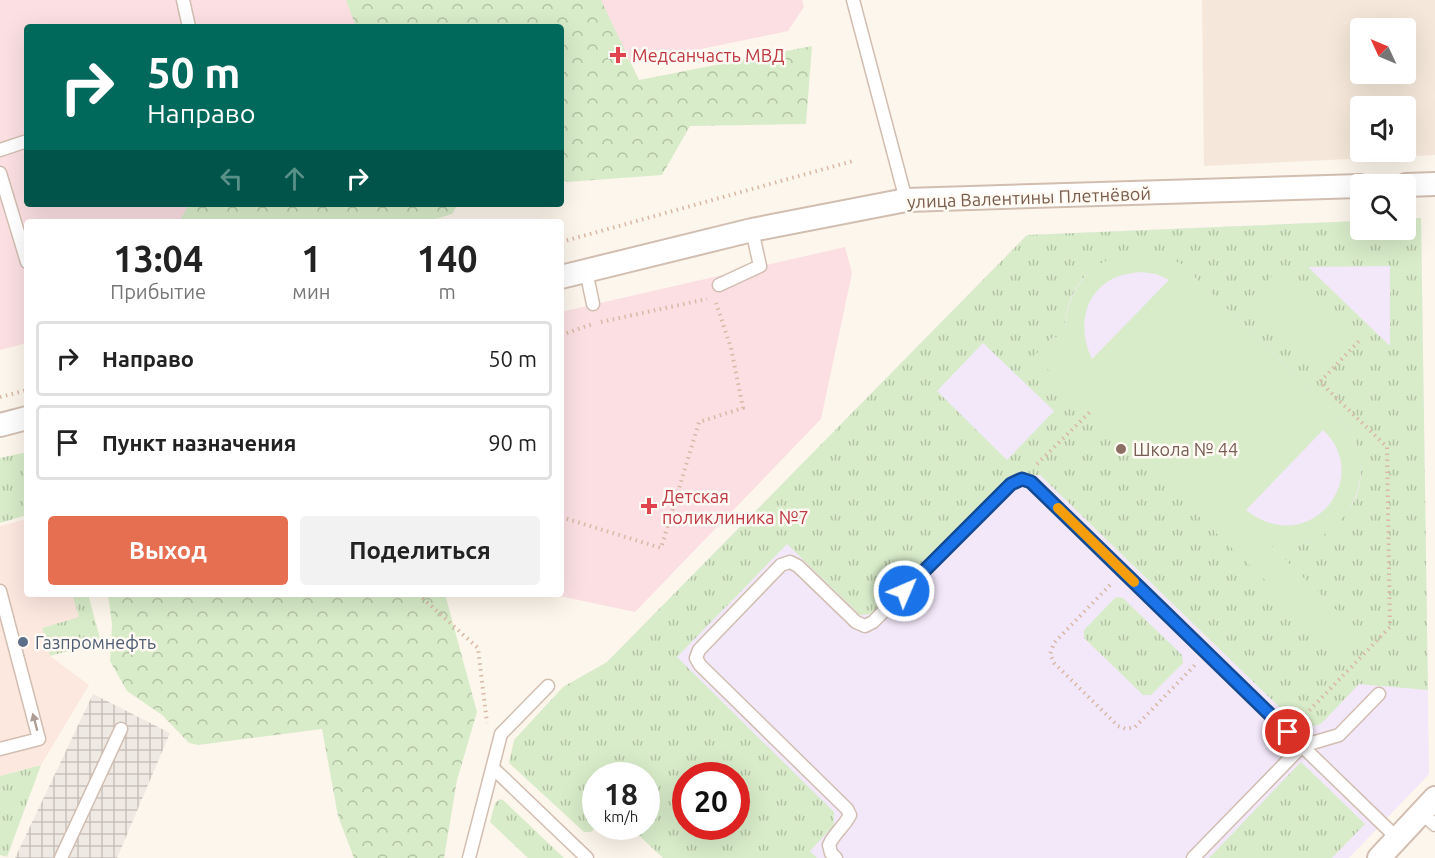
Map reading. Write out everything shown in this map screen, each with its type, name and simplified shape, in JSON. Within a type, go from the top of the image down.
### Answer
[{"type":"street","points":[[1416,185],[1435,184]]},
{"type":"street","name":"улица Валентины Плетнёвой","points":[[564,276],[752,231],[906,200],[1350,186]]},
{"type":"street","points":[[0,425],[24,419]]},
{"type":"street","points":[[1378,858],[1397,838],[1431,812]]},
{"type":"lane","points":[[183,0],[188,24]]},
{"type":"lane","points":[[853,0],[906,200]]},
{"type":"lane","points":[[0,150],[24,142]]},
{"type":"lane","points":[[0,172],[24,252]]},
{"type":"lane","points":[[719,285],[760,266],[752,231]]},
{"type":"lane","points":[[586,271],[593,304]]},
{"type":"lane","points":[[836,858],[831,853],[829,845],[850,815],[847,808],[700,665],[696,658],[699,650],[781,565],[790,562],[798,566],[856,622],[865,626],[873,622],[1011,484],[1022,479],[1031,482],[1397,838]]},
{"type":"lane","points":[[0,591],[39,739],[0,749]]},
{"type":"lane","points":[[469,858],[501,734],[548,686]]},
{"type":"lane","points":[[1193,858],[1302,746],[1339,735],[1379,694]]},
{"type":"lane","points":[[61,858],[122,729]]},
{"type":"lane","points":[[493,768],[587,858]]},
{"type":"path","points":[[564,241],[853,160]]},
{"type":"path","points":[[564,333],[714,297],[731,348],[743,408],[699,422],[661,548],[564,518]]},
{"type":"path","points":[[1288,732],[1390,627],[1387,447],[1320,382],[1360,340]]},
{"type":"path","points":[[0,397],[24,391]]},
{"type":"path","points":[[1022,479],[1091,411]]},
{"type":"path","points":[[1123,572],[1054,643],[1050,654],[1054,663],[1118,726],[1126,729],[1135,727],[1206,653]]},
{"type":"path","points":[[421,597],[478,648],[487,724]]},
{"type":"shaded area","points":[[0,0],[802,0],[804,7],[788,31],[564,77],[564,24],[24,24],[24,207],[317,207],[287,219],[24,219],[24,344],[0,350]]},
{"type":"shaded area","points":[[1202,0],[1435,0],[1435,155],[1416,156],[1416,96],[1350,96],[1350,159],[1204,166]]},
{"type":"shaded area","name":"Школа № 44","points":[[1416,218],[1421,218],[1429,774],[1349,858],[806,858],[750,792],[750,762],[720,762],[607,662],[1027,235],[1350,221],[1350,240],[1416,240]]},
{"type":"shaded area","name":"Детская поликлиника №7","points":[[845,247],[852,273],[821,419],[635,612],[564,597],[564,311]]},
{"type":"shaded area","name":"Газпромнефть","points":[[24,520],[24,597],[73,597],[79,617],[50,656],[89,685],[41,765],[0,776],[0,526]]},
{"type":"shaded area","points":[[93,694],[170,733],[117,858],[15,858]]},
{"type":"green space","points":[[346,0],[601,0],[639,80],[812,46],[806,124],[690,126],[662,175],[567,182],[564,180],[564,24],[355,24]]},
{"type":"green space","points":[[187,207],[456,207],[452,214],[436,219],[181,219]]},
{"type":"green space","points":[[1416,218],[1421,218],[1428,690],[1359,684],[1321,724],[1302,729],[1040,475],[1009,476],[873,614],[860,615],[787,544],[677,657],[834,812],[834,825],[810,851],[817,858],[663,858],[644,840],[660,840],[660,762],[582,762],[582,830],[509,763],[514,740],[563,687],[607,662],[1027,235],[1350,221],[1350,240],[1416,240]],"holes":[[[1104,262],[1180,263],[1338,416],[1350,432],[1358,450],[1361,475],[1358,492],[1349,509],[1313,540],[1290,545],[1267,542],[1361,635],[1342,654],[1035,356],[1054,336],[1067,348],[1065,328],[1071,298],[1088,273]],[[1390,266],[1390,346],[1309,268],[1309,267]],[[983,343],[1054,411],[1007,460],[937,391]]]},
{"type":"green space","points":[[1125,254],[1161,255],[1180,263],[1338,416],[1354,439],[1360,460],[1360,477],[1357,493],[1350,508],[1339,522],[1327,533],[1312,541],[1295,545],[1268,543],[1362,635],[1342,655],[1034,356],[1054,336],[1066,347],[1066,317],[1070,302],[1084,277],[1095,267],[1108,260]],"holes":[[[1141,272],[1156,274],[1169,280],[1092,359],[1084,325],[1089,303],[1095,293],[1114,278]],[[1323,430],[1337,449],[1342,470],[1338,490],[1327,507],[1311,519],[1292,525],[1269,523],[1246,510]]]},
{"type":"green space","points":[[1283,265],[1354,335],[1319,371],[1247,301]]},
{"type":"green space","points":[[24,453],[24,516],[0,523],[0,458]]},
{"type":"green space","points":[[73,597],[89,597],[101,642],[50,656],[42,628],[79,617]]},
{"type":"green space","points":[[108,597],[446,597],[477,712],[457,780],[444,858],[354,858],[338,816],[322,729],[198,745],[189,743],[162,715],[127,691],[110,661],[112,624]]},
{"type":"green space","points":[[1115,598],[1123,598],[1182,655],[1183,663],[1151,695],[1143,695],[1084,638],[1084,630]]},
{"type":"green space","points":[[1301,762],[1365,824],[1332,858],[1209,858]]},
{"type":"green space","points":[[41,765],[7,857],[0,855],[0,776]]},
{"type":"green space","points":[[500,799],[564,858],[528,858],[490,822],[495,803]]},
{"type":"slow traffic","points":[[1058,508],[1134,582]]},
{"type":"place","name":"Медсанчасть МВД","points":[[618,55]]},
{"type":"place","name":"Школа № 44","points":[[1121,449]]},
{"type":"place","name":"Детская поликлиника №7","points":[[649,506]]},
{"type":"place","name":"Газпромнефть","points":[[23,642]]},
{"type":"route","points":[[904,591],[1011,484],[1022,479],[1031,482],[1288,732]]}]
